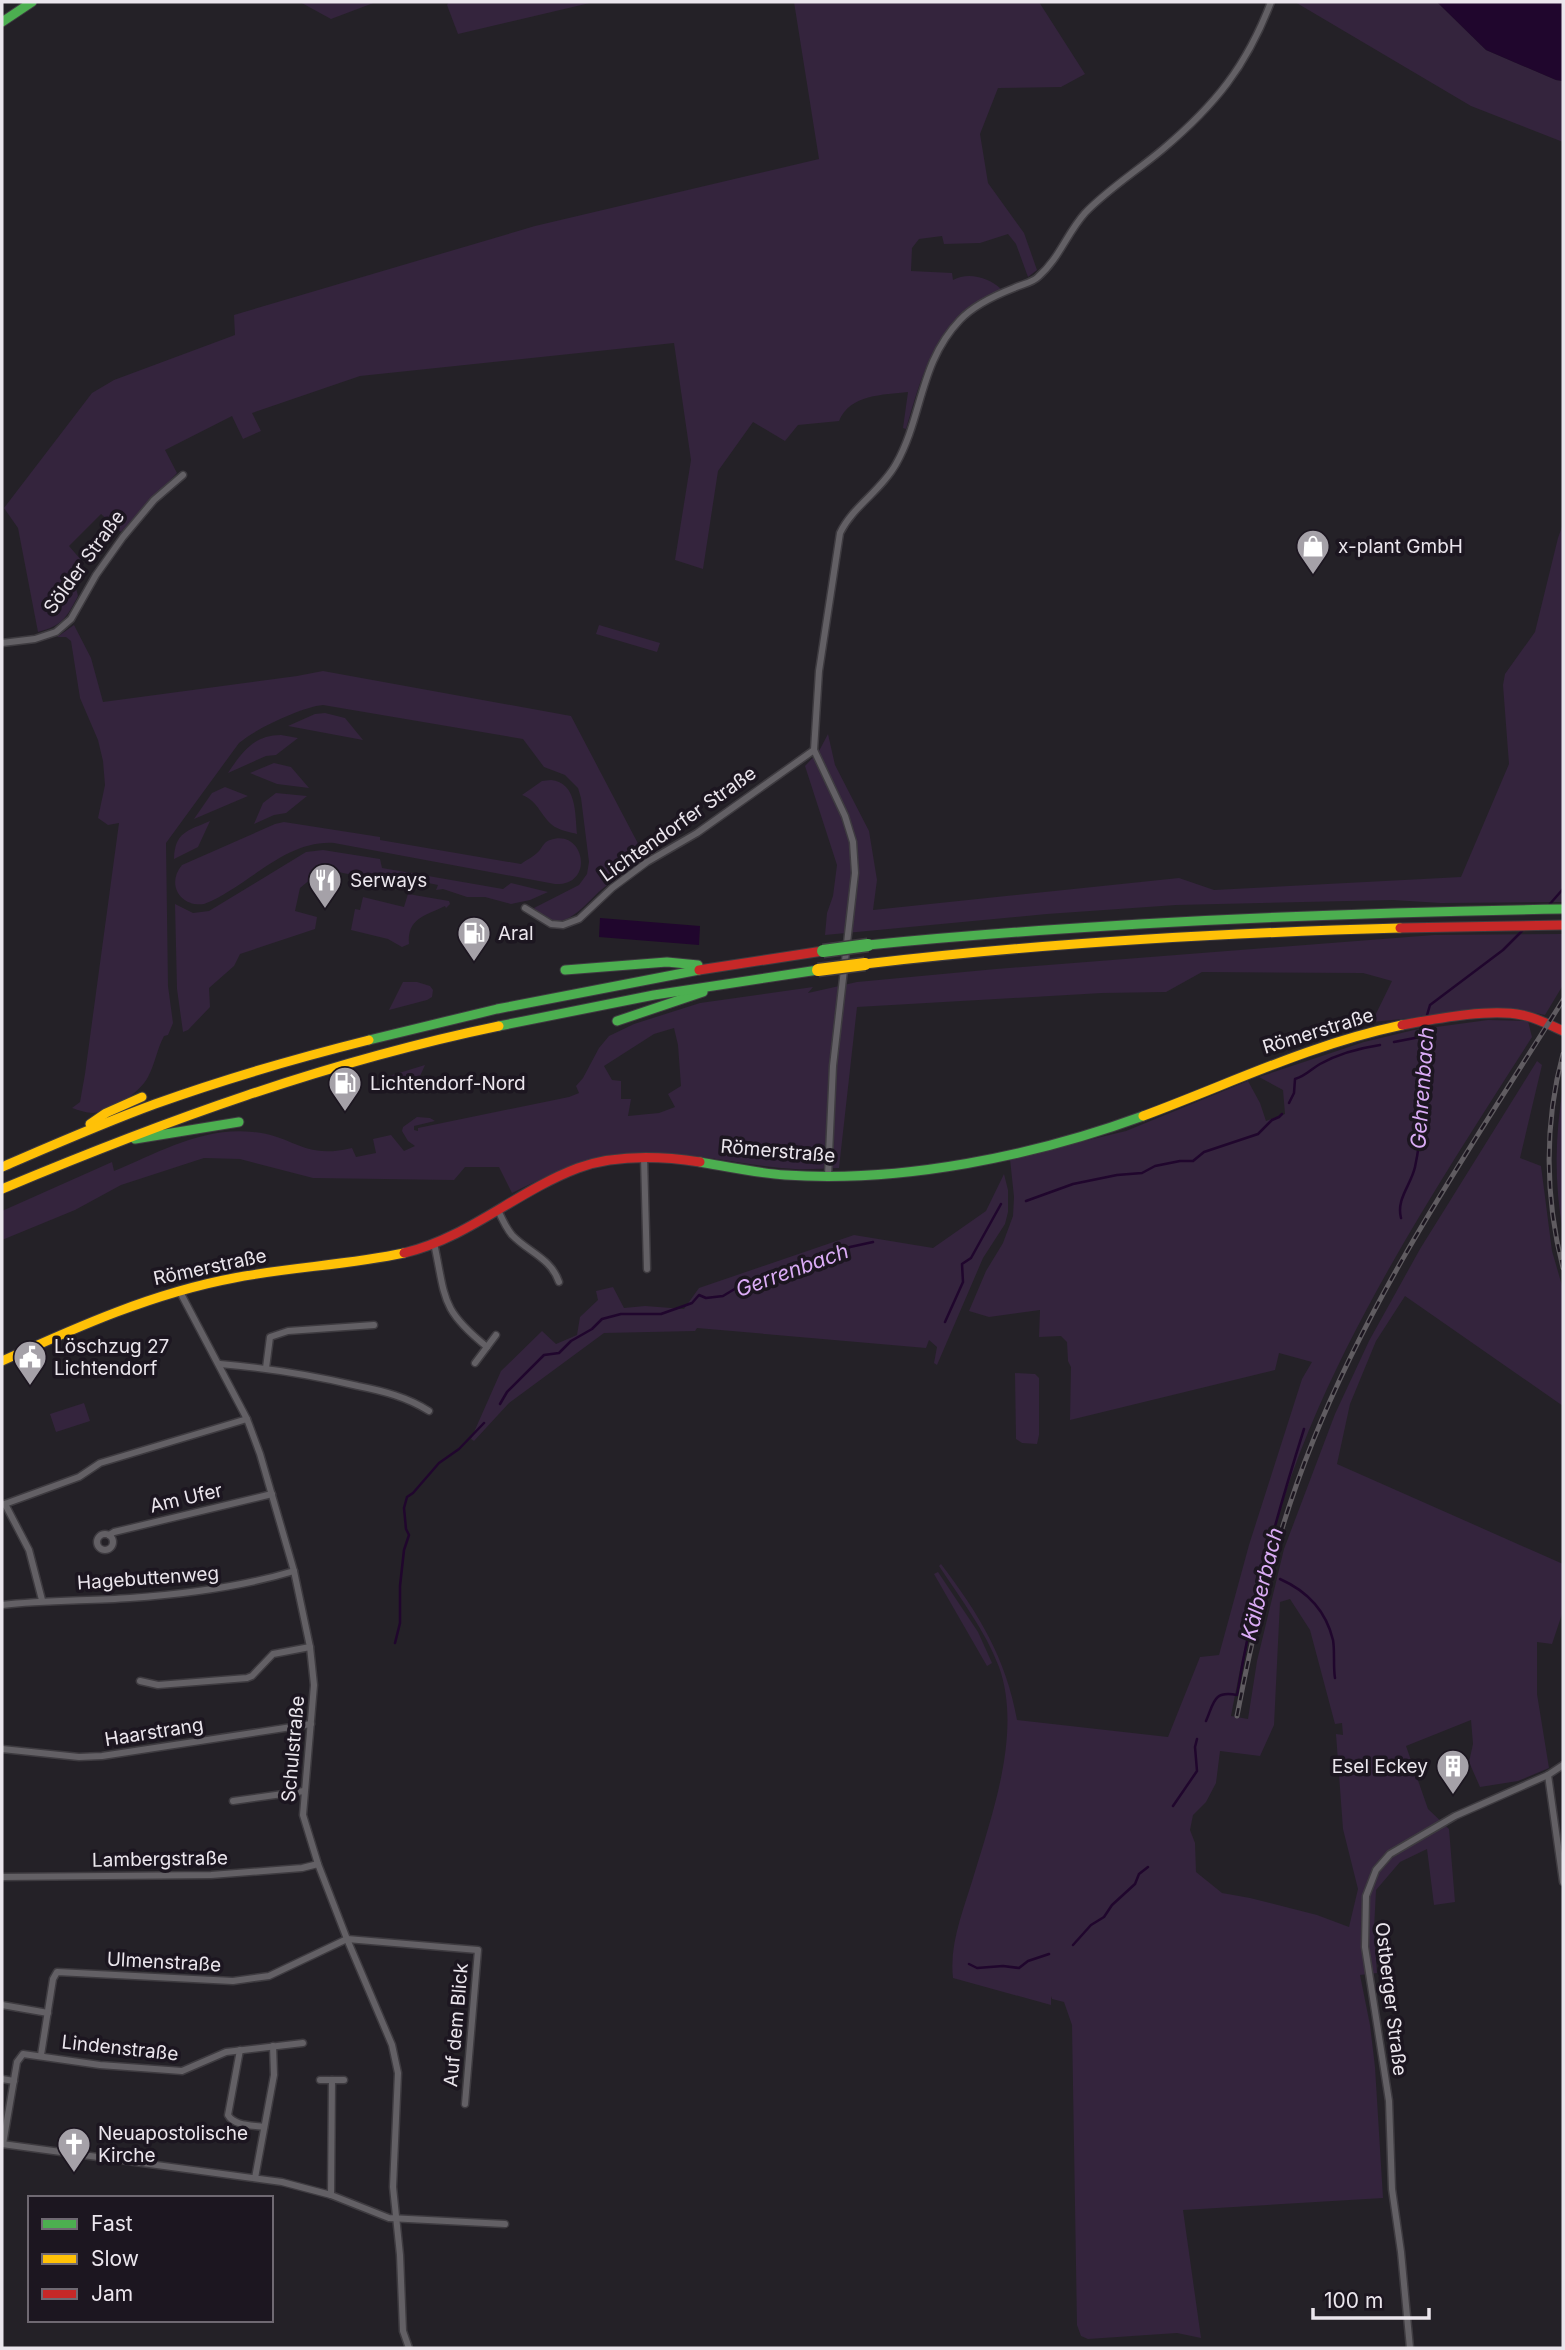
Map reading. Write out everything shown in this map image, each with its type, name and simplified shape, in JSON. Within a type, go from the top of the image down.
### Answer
[{"type":"main road","points":[[2,22],[32,2]]},
{"type":"main road","points":[[2,1167],[177,1097],[378,1037],[514,1004],[716,966],[957,935],[1153,921],[1328,913],[1563,909]]},
{"type":"main road","points":[[2,1189],[169,1121],[262,1090],[437,1040],[597,1005],[725,983],[865,964],[1115,940],[1434,927],[1563,925]]},
{"type":"main road","points":[[565,970],[667,962],[716,966]]},
{"type":"main road","points":[[617,1021],[725,983]]},
{"type":"main road","name":"Römerstraße","points":[[2,1361],[103,1315],[179,1290],[241,1276],[393,1255],[435,1243],[468,1228],[571,1170],[608,1160],[673,1158],[760,1172],[828,1176],[923,1169],[1076,1138],[1147,1116],[1311,1049],[1413,1024],[1480,1015],[1516,1014],[1563,1031]]},
{"type":"main road","points":[[74,1137],[106,1113],[142,1097]]},
{"type":"main road","points":[[120,1140],[150,1138],[239,1122]]},
{"type":"street","points":[[828,1176],[833,1066],[855,873],[853,842],[845,816],[814,750],[819,671],[840,533],[845,522],[883,485],[898,462],[925,379],[948,333],[962,317],[983,303],[1035,280],[1050,266],[1083,215],[1195,121],[1226,87],[1255,37],[1271,2]]},
{"type":"street","name":"Sölder Straße","points":[[2,643],[35,639],[57,632],[71,620],[96,575],[123,537],[154,500],[183,475]]},
{"type":"street","name":"Lichtendorfer Straße","points":[[524,908],[551,924],[563,925],[579,919],[612,888],[647,862],[714,821],[814,750]]},
{"type":"street","points":[[644,1157],[646,1269]]},
{"type":"street","points":[[498,1210],[512,1235],[543,1258],[552,1267],[559,1282]]},
{"type":"street","points":[[435,1243],[444,1298],[461,1324],[487,1346]]},
{"type":"street","name":"Schulstraße","points":[[179,1290],[247,1419],[295,1571],[310,1647],[314,1685],[303,1815],[346,1939],[392,2045],[398,2073],[392,2161],[396,2219]]},
{"type":"street","points":[[266,1368],[270,1337],[288,1331],[374,1325]]},
{"type":"street","points":[[475,1363],[496,1335]]},
{"type":"street","points":[[220,1364],[323,1377],[388,1392],[429,1411]]},
{"type":"street","points":[[42,1600],[29,1550],[4,1504],[79,1477],[100,1464],[247,1419]]},
{"type":"street","name":"Am Ufer","points":[[109,1535],[271,1494]]},
{"type":"street","name":"Hagebuttenweg","points":[[2,1605],[42,1600],[176,1594],[259,1582],[295,1571]]},
{"type":"street","points":[[140,1681],[158,1685],[247,1678],[273,1654],[310,1647]]},
{"type":"street","name":"Haarstrang","points":[[2,1749],[79,1758],[311,1724]]},
{"type":"street","name":"Ostberger Straße","points":[[1410,2348],[1392,2189],[1389,2101],[1365,1947],[1366,1896],[1376,1870],[1390,1854],[1455,1816],[1548,1775],[1563,1765]]},
{"type":"street","points":[[1548,1775],[1563,1882]]},
{"type":"street","points":[[233,1801],[304,1791]]},
{"type":"street","name":"Lambergstraße","points":[[2,1877],[211,1875],[302,1868],[318,1864]]},
{"type":"street","name":"Auf dem Blick","points":[[346,1939],[478,1950],[465,2104]]},
{"type":"street","name":"Ulmenstraße","points":[[41,2055],[53,1979],[57,1972],[253,1980],[269,1976],[346,1939]]},
{"type":"street","points":[[2,2005],[48,2013]]},
{"type":"street","name":"Lindenstraße","points":[[2,2144],[19,2056],[28,2053],[100,2065],[182,2071],[215,2055],[303,2043]]},
{"type":"street","points":[[255,2178],[274,2075],[274,2046]]},
{"type":"street","points":[[240,2050],[228,2115],[235,2122],[264,2127]]},
{"type":"street","points":[[2,2079],[14,2081]]},
{"type":"street","points":[[320,2080],[344,2080]]},
{"type":"street","points":[[331,2195],[332,2080]]},
{"type":"street","points":[[2,2144],[306,2187],[381,2216],[396,2219],[505,2224]]},
{"type":"street","points":[[396,2219],[403,2331],[409,2348]]},
{"type":"shaded area","points":[[300,2],[376,2],[331,19]]},
{"type":"shaded area","points":[[449,2],[594,2],[458,34],[447,5]]},
{"type":"shaded area","points":[[794,2],[1039,2],[1085,74],[1061,87],[998,88],[980,134],[988,183],[1024,233],[1037,270],[1028,277],[1016,244],[1008,234],[980,243],[944,244],[942,236],[919,239],[912,248],[911,271],[952,273],[953,280],[965,276],[978,277],[1001,289],[964,313],[940,341],[926,369],[906,429],[903,428],[908,392],[878,395],[859,401],[844,412],[839,421],[798,425],[785,441],[753,422],[718,471],[703,569],[675,560],[691,460],[674,343],[360,376],[252,413],[261,431],[243,439],[232,416],[165,450],[177,473],[121,532],[101,514],[69,546],[81,560],[72,572],[78,596],[63,620],[38,632],[18,528],[4,508],[92,393],[114,380],[235,335],[234,315],[535,226],[819,159]]},
{"type":"shaded area","points":[[1295,2],[1437,2],[1486,50],[1563,81],[1563,142],[1471,106]]},
{"type":"shaded area","points":[[1437,2],[1563,2],[1563,81],[1486,50]]},
{"type":"shaded area","points":[[1563,524],[1563,902],[1441,903],[1393,900],[1176,905],[825,935],[837,865],[805,766],[819,751],[828,734],[835,765],[869,831],[877,880],[873,910],[1179,878],[1214,890],[1461,877],[1509,764],[1503,685],[1505,674],[1535,632]]},
{"type":"shaded area","points":[[74,625],[91,658],[103,702],[323,671],[571,716],[644,855],[578,912],[561,921],[552,921],[534,908],[579,885],[587,874],[589,862],[581,798],[578,788],[565,775],[544,767],[523,739],[323,705],[279,720],[239,743],[166,843],[168,986],[173,1023],[168,1035],[164,1036],[148,1077],[132,1095],[108,1109],[93,1113],[72,1108],[80,1102],[85,1074],[119,823],[108,825],[98,818],[105,785],[103,761],[98,740],[80,698],[71,641],[66,637],[57,637]]},
{"type":"shaded area","points":[[599,625],[660,643],[657,652],[596,634]]},
{"type":"shaded area","points":[[325,713],[345,718],[363,740],[288,726],[315,714]]},
{"type":"shaded area","points":[[281,735],[298,738],[276,755],[266,756],[228,773],[256,741]]},
{"type":"shaded area","points":[[274,763],[291,767],[309,788],[277,784],[250,773]]},
{"type":"shaded area","points":[[542,781],[560,782],[570,793],[575,808],[577,834],[555,827],[532,801],[522,795]]},
{"type":"shaded area","points":[[225,787],[248,796],[194,819],[212,793]]},
{"type":"shaded area","points":[[276,793],[307,796],[286,813],[254,824],[263,803]]},
{"type":"shaded area","points":[[210,821],[198,847],[174,859],[180,838],[189,830]]},
{"type":"shaded area","points":[[284,822],[521,864],[537,853],[546,842],[562,838],[577,849],[581,858],[580,868],[576,876],[568,882],[555,884],[334,843],[316,844],[282,856],[204,904],[188,902],[178,893],[175,880],[182,865]]},
{"type":"shaded area","points":[[323,850],[380,859],[382,868],[503,889],[511,883],[548,892],[511,904],[485,897],[467,897],[443,889],[436,890],[438,885],[380,873],[378,880],[323,869],[300,888],[295,911],[317,917],[315,929],[240,954],[234,966],[209,988],[210,1007],[183,1032],[177,989],[175,904],[193,913],[209,911],[306,852]]},
{"type":"shaded area","points":[[408,894],[449,901],[450,904],[414,923],[409,944],[402,947],[388,939],[351,930],[355,909],[360,910],[363,897],[404,907]]},
{"type":"shaded area","points":[[600,918],[700,926],[699,945],[599,937]]},
{"type":"shaded area","points":[[1563,934],[1563,985],[1545,1015],[1512,1008],[1372,1022],[1392,981],[1363,973],[1202,972],[1166,992],[1102,993],[857,1007],[839,1168],[795,1169],[678,1154],[631,1153],[582,1162],[512,1193],[499,1167],[465,1167],[454,1180],[313,1178],[240,1159],[204,1158],[121,1185],[75,1210],[2,1240],[2,1211],[112,1162],[114,1171],[199,1137],[235,1131],[253,1132],[322,1151],[352,1148],[356,1157],[376,1153],[373,1139],[391,1135],[404,1151],[415,1146],[402,1131],[403,1127],[417,1117],[435,1121],[414,1126],[414,1130],[418,1131],[418,1128],[569,1097],[579,1093],[576,1086],[609,1036],[634,1024],[700,1003],[813,987],[808,993],[857,982],[996,969],[1434,935]],"holes":[[[674,1028],[681,1086],[668,1094],[675,1107],[659,1113],[628,1116],[631,1099],[621,1099],[621,1081],[612,1080],[604,1066],[654,1034]]]},
{"type":"shaded area","points":[[403,982],[430,986],[433,990],[432,997],[389,1010]]},
{"type":"shaded area","points":[[1488,1020],[1528,1021],[1532,1037],[1412,1229],[1332,1378],[1295,1465],[1272,1536],[1231,1716],[1248,1719],[1257,1661],[1284,1549],[1335,1414],[1369,1341],[1420,1249],[1537,1061],[1542,1065],[1520,1158],[1541,1166],[1552,1251],[1563,1289],[1563,1406],[1405,1296],[1376,1341],[1350,1404],[1337,1464],[1563,1564],[1563,1611],[1552,1644],[1537,1642],[1537,1694],[1549,1768],[1518,1781],[1480,1787],[1469,1762],[1473,1744],[1471,1720],[1406,1746],[1428,1809],[1449,1829],[1455,1902],[1434,1905],[1427,1849],[1400,1862],[1376,1890],[1374,1929],[1377,1973],[1360,1975],[1375,2067],[1383,2198],[1183,2210],[1201,2338],[1177,2333],[1088,2339],[1081,2336],[1077,2325],[1072,2025],[1064,2002],[1052,1999],[1051,1996],[1051,2005],[953,1978],[953,1952],[958,1926],[989,1825],[1002,1771],[1007,1718],[1005,1692],[993,1653],[972,1615],[939,1566],[941,1564],[955,1583],[989,1638],[1006,1676],[1017,1720],[1168,1737],[1200,1657],[1219,1655],[1249,1545],[1302,1379],[1312,1362],[1279,1353],[1275,1370],[1070,1420],[1071,1367],[1067,1342],[1061,1336],[1039,1337],[1040,1310],[989,1317],[969,1311],[986,1271],[1003,1243],[1013,1216],[1010,1159],[1126,1131],[1248,1081],[1266,1121],[1285,1114],[1283,1090],[1259,1077],[1364,1042],[1414,1030]],"holes":[[[1290,1599],[1310,1630],[1335,1724],[1342,1723],[1343,1735],[1336,1734],[1343,1829],[1358,1889],[1349,1927],[1317,1915],[1222,1893],[1196,1872],[1195,1843],[1190,1830],[1193,1815],[1206,1802],[1216,1783],[1220,1751],[1260,1756],[1274,1725],[1280,1602]]]},
{"type":"shaded area","points":[[425,1065],[416,1085],[419,1092],[391,1091],[385,1086],[385,1079],[389,1076]]},
{"type":"shaded area","points":[[1563,1087],[1563,1232],[1557,1160]]},
{"type":"shaded area","points":[[1004,1174],[1008,1190],[1005,1224],[983,1258],[937,1365],[934,1363],[937,1347],[929,1340],[926,1348],[697,1328],[695,1331],[604,1333],[509,1403],[474,1441],[471,1439],[501,1371],[542,1331],[556,1344],[577,1335],[580,1317],[598,1300],[596,1291],[613,1287],[624,1308],[645,1306],[684,1309],[699,1288],[854,1235],[933,1248],[986,1211]]},
{"type":"shaded area","points":[[1015,1373],[1035,1374],[1039,1378],[1037,1444],[1022,1443],[1016,1439]]},
{"type":"shaded area","points":[[84,1403],[90,1421],[56,1432],[50,1414]]},
{"type":"shaded area","points":[[938,1572],[978,1632],[992,1663],[987,1666],[934,1574]]},
{"type":"waterway","name":"Gehrenbach","points":[[1549,905],[1563,889]]},
{"type":"waterway","name":"Gehrenbach","points":[[1401,1218],[1402,1198],[1415,1167],[1420,1134],[1427,1036],[1425,1022],[1430,1005],[1503,950],[1522,931]]},
{"type":"waterway","name":"Gerrenbach","points":[[1394,1042],[1425,1036]]},
{"type":"waterway","name":"Gerrenbach","points":[[1289,1103],[1294,1093],[1295,1079],[1334,1057],[1380,1045]]},
{"type":"waterway","name":"Gerrenbach","points":[[1026,1201],[1073,1184],[1142,1173],[1155,1166],[1180,1161],[1193,1161],[1204,1152],[1258,1134],[1282,1114]]},
{"type":"waterway","points":[[945,1322],[963,1282],[962,1264],[971,1258],[1001,1204]]},
{"type":"waterway","name":"Gerrenbach","points":[[500,1404],[507,1392],[544,1355],[559,1353],[602,1319],[621,1314],[661,1314],[692,1303],[699,1295],[706,1298],[723,1296],[738,1287],[783,1277],[804,1262],[818,1261],[850,1247],[873,1242]]},
{"type":"waterway","name":"Gerrenbach","points":[[395,1643],[400,1623],[404,1550],[409,1535],[404,1508],[407,1497],[439,1463],[459,1449],[484,1423]]},
{"type":"waterway","name":"Kälberbach","points":[[1206,1721],[1219,1696],[1237,1695],[1266,1561],[1304,1429]]},
{"type":"waterway","points":[[1280,1579],[1307,1596],[1326,1620],[1333,1640],[1335,1678]]},
{"type":"waterway","name":"Kälberbach","points":[[1173,1806],[1197,1771],[1197,1739]]},
{"type":"waterway","name":"Kälberbach","points":[[1073,1945],[1091,1925],[1104,1917],[1112,1905],[1135,1884],[1139,1874],[1148,1867]]},
{"type":"waterway","name":"Kälberbach","points":[[969,1964],[977,1968],[1019,1968],[1028,1961],[1049,1954]]},
{"type":"railway","points":[[1237,1716],[1259,1611],[1288,1508],[1338,1383],[1366,1326],[1428,1215],[1563,1000]]},
{"type":"railway","points":[[1563,1054],[1552,1107],[1549,1161],[1553,1215],[1563,1268]]},
{"type":"traffic: fast","points":[[2,22],[32,2]]},
{"type":"traffic: fast","points":[[868,945],[1041,930],[1215,920],[1563,909]]},
{"type":"traffic: fast","points":[[823,951],[868,945]]},
{"type":"traffic: fast","points":[[565,970],[667,962],[698,965]]},
{"type":"traffic: fast","points":[[369,1040],[497,1009],[699,970]]},
{"type":"traffic: fast","points":[[499,1026],[654,995],[818,970]]},
{"type":"traffic: fast","points":[[617,1021],[703,992]]},
{"type":"traffic: fast","points":[[700,1162],[785,1175],[875,1175],[1013,1154],[1143,1116]]},
{"type":"traffic: fast","points":[[135,1139],[239,1122]]},
{"type":"traffic: slow","points":[[865,964],[1132,940],[1400,928]]},
{"type":"traffic: slow","points":[[818,970],[865,964]]},
{"type":"traffic: slow","points":[[1143,1116],[1302,1054],[1402,1025]]},
{"type":"traffic: slow","points":[[2,1189],[185,1117],[308,1075],[499,1026]]},
{"type":"traffic: slow","points":[[2,1167],[181,1095],[261,1069],[369,1040]]},
{"type":"traffic: slow","points":[[90,1124],[106,1113],[142,1097]]},
{"type":"traffic: slow","points":[[2,1361],[116,1312],[204,1284],[404,1253]]},
{"type":"traffic: jam","points":[[1400,928],[1563,925]]},
{"type":"traffic: jam","points":[[699,970],[823,951]]},
{"type":"traffic: jam","points":[[1402,1025],[1462,1015],[1509,1013],[1533,1018],[1563,1031]]},
{"type":"traffic: jam","points":[[404,1253],[450,1237],[534,1189],[593,1163],[623,1158],[670,1158],[700,1162]]},
{"type":"place","name":"x-plant GmbH","points":[[1313,576]]},
{"type":"place","name":"Serways","points":[[325,910]]},
{"type":"place","name":"Aral","points":[[474,963]]},
{"type":"place","name":"Lichtendorf-Nord","points":[[345,1113]]},
{"type":"place","name":"Löschzug 27 Lichtendorf","points":[[30,1387]]},
{"type":"place","name":"Esel Eckey","points":[[1453,1796]]},
{"type":"place","name":"Neuapostolische Kirche","points":[[74,2174]]}]
